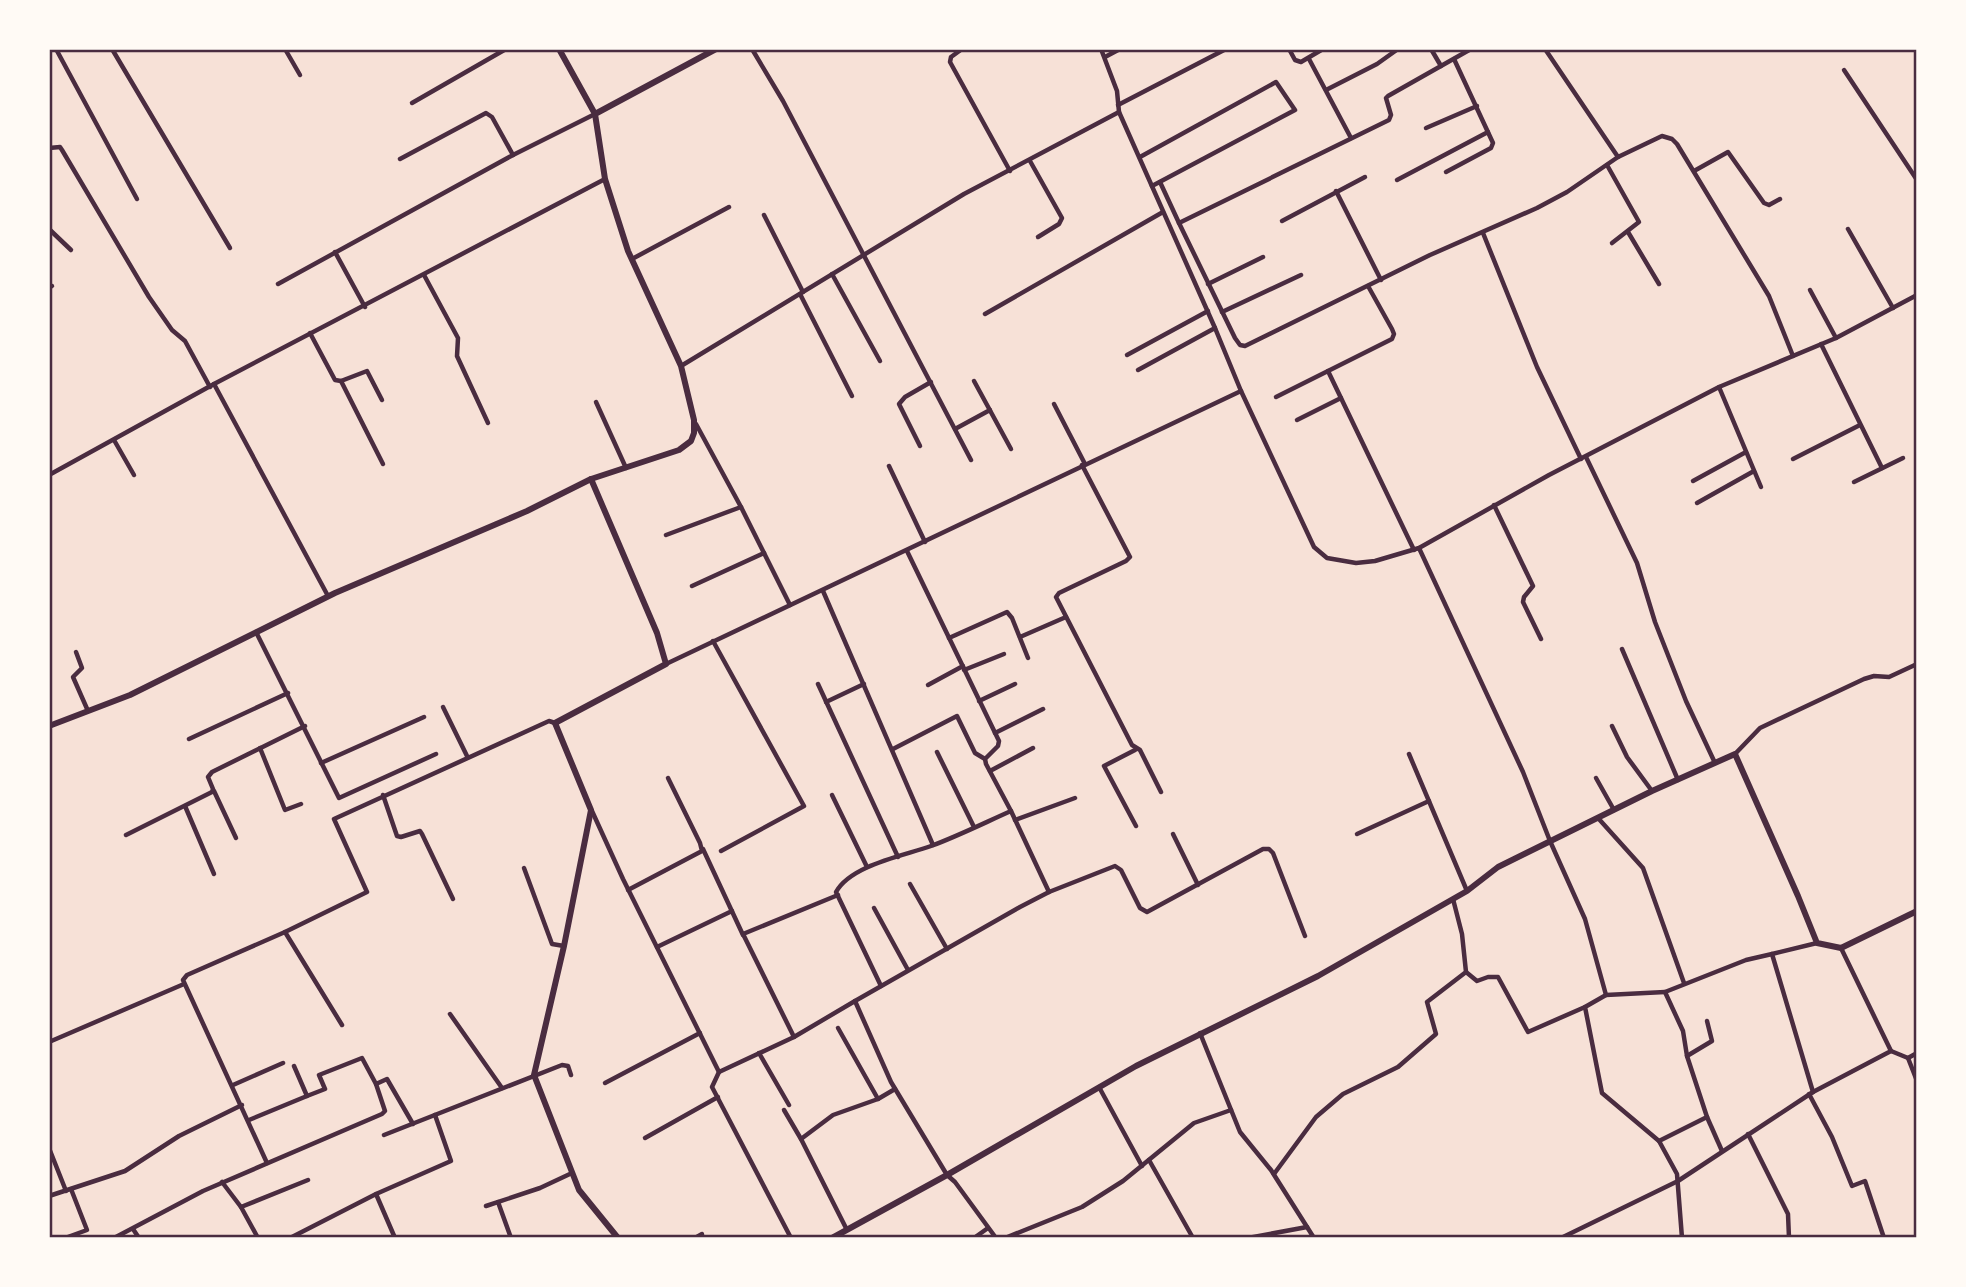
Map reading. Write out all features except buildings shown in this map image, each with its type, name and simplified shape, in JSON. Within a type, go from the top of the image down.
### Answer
[{"type":"street","points":[[56,49],[137,200]]},
{"type":"street","points":[[112,49],[230,248]]},
{"type":"street","points":[[285,49],[300,75]]},
{"type":"street","points":[[412,103],[506,49]]},
{"type":"street","points":[[49,726],[153,684],[328,596],[527,511],[591,479],[685,447],[691,441],[694,420],[681,366],[632,259],[605,179],[595,114],[559,49]]},
{"type":"street","points":[[278,284],[513,155],[716,49]]},
{"type":"street","points":[[752,49],[783,101],[971,460]]},
{"type":"street","points":[[962,49],[951,57],[950,62],[1010,171]]},
{"type":"street","points":[[1101,49],[1117,91],[1119,112],[1241,391],[1317,551],[1327,558],[1356,563],[1375,561],[1417,549],[1494,505],[1719,387],[1836,338],[1917,295]]},
{"type":"street","points":[[1105,57],[1120,49]]},
{"type":"street","points":[[1118,105],[1226,49]]},
{"type":"street","points":[[1290,49],[1295,60],[1300,62],[1323,49]]},
{"type":"street","points":[[1326,90],[1377,64],[1398,49]]},
{"type":"street","points":[[1431,49],[1441,65]]},
{"type":"street","points":[[1179,223],[1391,118],[1388,96],[1471,49]]},
{"type":"street","points":[[1545,49],[1618,157]]},
{"type":"street","points":[[1309,58],[1352,138]]},
{"type":"street","points":[[1446,172],[1492,147],[1493,143],[1454,58]]},
{"type":"street","points":[[1844,70],[1917,180]]},
{"type":"street","points":[[1140,157],[1276,82],[1295,110],[1152,186]]},
{"type":"street","points":[[1426,128],[1477,106]]},
{"type":"street","points":[[681,366],[964,194],[1119,112]]},
{"type":"street","points":[[400,159],[486,113],[492,117],[513,155]]},
{"type":"street","points":[[1397,180],[1489,132]]},
{"type":"street","points":[[1160,182],[1237,342],[1245,346],[1430,255],[1554,199],[1618,157],[1652,139],[1668,136],[1677,144],[1769,296],[1793,356]]},
{"type":"street","points":[[49,148],[62,149],[149,297],[172,330],[185,341],[328,596]]},
{"type":"street","points":[[1694,171],[1728,152],[1764,203],[1769,205],[1780,199]]},
{"type":"street","points":[[1030,161],[1062,218],[1059,225],[1038,237]]},
{"type":"street","points":[[1607,165],[1639,222],[1612,243]]},
{"type":"street","points":[[1282,221],[1365,177]]},
{"type":"street","points":[[49,475],[212,385],[605,179]]},
{"type":"street","points":[[1336,191],[1381,280]]},
{"type":"street","points":[[632,259],[729,206]]},
{"type":"street","points":[[985,314],[1163,212]]},
{"type":"street","points":[[764,215],[852,396]]},
{"type":"street","points":[[49,229],[71,250]]},
{"type":"street","points":[[1848,229],[1893,308]]},
{"type":"street","points":[[1628,232],[1659,284]]},
{"type":"street","points":[[1483,233],[1537,367],[1637,563],[1655,622],[1686,701],[1715,763]]},
{"type":"street","points":[[335,252],[365,307]]},
{"type":"street","points":[[1208,284],[1263,257]]},
{"type":"street","points":[[832,274],[880,361]]},
{"type":"street","points":[[424,275],[458,338],[457,356],[488,423]]},
{"type":"street","points":[[1222,312],[1301,275]]},
{"type":"street","points":[[1276,397],[1394,336],[1368,286]]},
{"type":"street","points":[[1810,290],[1836,338]]},
{"type":"street","points":[[1128,355],[1208,311]]},
{"type":"street","points":[[1138,370],[1215,328]]},
{"type":"street","points":[[310,333],[334,378],[341,381],[383,464]]},
{"type":"street","points":[[1821,344],[1882,468]]},
{"type":"street","points":[[341,381],[367,371],[382,400]]},
{"type":"street","points":[[1328,371],[1417,549],[1523,772],[1585,919],[1606,995]]},
{"type":"street","points":[[974,381],[1011,449]]},
{"type":"street","points":[[920,446],[899,404],[905,397],[932,382]]},
{"type":"street","points":[[1719,387],[1761,488]]},
{"type":"street","points":[[268,1163],[183,980],[187,975],[367,892],[334,819],[549,721],[555,723],[713,640],[823,591],[1241,391]]},
{"type":"street","points":[[1297,420],[1341,398]]},
{"type":"street","points":[[596,402],[626,468]]},
{"type":"street","points":[[1054,404],[1130,556],[1126,561],[1057,594],[1056,597],[1161,792]]},
{"type":"street","points":[[955,429],[990,410]]},
{"type":"street","points":[[694,420],[790,605]]},
{"type":"street","points":[[1793,459],[1860,425]]},
{"type":"street","points":[[114,440],[134,475]]},
{"type":"street","points":[[1693,481],[1746,452]]},
{"type":"street","points":[[1854,482],[1903,458]]},
{"type":"street","points":[[889,466],[925,542]]},
{"type":"street","points":[[1697,503],[1754,471]]},
{"type":"street","points":[[591,479],[657,633],[666,664]]},
{"type":"street","points":[[1494,505],[1533,586],[1523,602],[1541,639]]},
{"type":"street","points":[[666,535],[741,507]]},
{"type":"street","points":[[907,551],[999,743],[985,759]]},
{"type":"street","points":[[692,586],[764,553]]},
{"type":"street","points":[[823,591],[933,845]]},
{"type":"street","points":[[949,638],[1005,612],[1011,615],[1028,658]]},
{"type":"street","points":[[1020,637],[1066,617]]},
{"type":"street","points":[[256,632],[339,798],[436,754]]},
{"type":"street","points":[[713,640],[804,806],[721,851]]},
{"type":"street","points":[[1622,649],[1678,779]]},
{"type":"street","points":[[76,652],[82,668],[73,676],[88,710]]},
{"type":"street","points":[[928,685],[964,668],[1004,654]]},
{"type":"street","points":[[837,1237],[1099,1087],[1200,1033],[1318,976],[1467,891],[1498,867],[1652,791],[1735,754],[1760,727],[1864,679],[1874,676],[1889,677],[1917,664]]},
{"type":"street","points":[[818,684],[898,857]]},
{"type":"street","points":[[826,702],[864,684]]},
{"type":"street","points":[[979,701],[1015,684]]},
{"type":"street","points":[[189,739],[288,693]]},
{"type":"street","points":[[443,707],[467,757]]},
{"type":"street","points":[[995,733],[1043,709]]},
{"type":"street","points":[[893,749],[957,716],[973,751],[985,759],[1049,892]]},
{"type":"street","points":[[321,763],[424,717]]},
{"type":"street","points":[[555,723],[628,890],[719,1072]]},
{"type":"street","points":[[236,838],[209,778],[210,774],[305,726]]},
{"type":"street","points":[[1612,726],[1627,757],[1652,791]]},
{"type":"street","points":[[260,748],[285,810],[301,804]]},
{"type":"street","points":[[990,771],[1032,748]]},
{"type":"street","points":[[1136,750],[1104,766],[1136,826]]},
{"type":"street","points":[[937,752],[974,827]]},
{"type":"street","points":[[1409,754],[1467,891]]},
{"type":"street","points":[[1735,754],[1817,943]]},
{"type":"street","points":[[668,778],[794,1037]]},
{"type":"street","points":[[1596,778],[1614,810]]},
{"type":"street","points":[[126,835],[214,790]]},
{"type":"street","points":[[383,795],[397,836],[419,831],[422,834],[453,899]]},
{"type":"street","points":[[832,795],[867,867]]},
{"type":"street","points":[[1015,820],[1075,798]]},
{"type":"street","points":[[1357,834],[1429,801]]},
{"type":"street","points":[[185,806],[214,874]]},
{"type":"street","points":[[591,810],[564,946],[534,1075],[579,1191],[618,1238]]},
{"type":"street","points":[[881,986],[836,892],[842,881],[867,867],[933,845],[1011,811]]},
{"type":"street","points":[[1598,818],[1643,868],[1684,983]]},
{"type":"street","points":[[1173,834],[1198,886]]},
{"type":"street","points":[[628,890],[699,853],[702,848]]},
{"type":"street","points":[[791,1238],[712,1087],[719,1072],[794,1037],[1049,892],[1117,866],[1140,908],[1147,912],[1263,849],[1269,849],[1273,853],[1305,936]]},
{"type":"street","points":[[524,868],[552,944],[564,946]]},
{"type":"street","points":[[910,884],[947,948]]},
{"type":"street","points":[[743,935],[746,931],[838,895]]},
{"type":"street","points":[[1453,899],[1462,934],[1466,972],[1477,981],[1498,977],[1528,1032],[1586,1007],[1606,995],[1665,992],[1746,960],[1817,943],[1841,948],[1917,911]]},
{"type":"street","points":[[874,908],[908,970]]},
{"type":"street","points":[[657,947],[732,912]]},
{"type":"street","points":[[285,932],[342,1025]]},
{"type":"street","points":[[1841,948],[1891,1051],[1908,1058],[1917,1054]]},
{"type":"street","points":[[1772,954],[1811,1093],[1852,1186],[1865,1181],[1884,1238]]},
{"type":"street","points":[[1274,1174],[1315,1116],[1343,1094],[1398,1067],[1436,1034],[1427,1002],[1466,972]]},
{"type":"street","points":[[49,1042],[184,984]]},
{"type":"street","points":[[1665,992],[1683,1031],[1687,1056],[1707,1117],[1722,1151]]},
{"type":"street","points":[[855,1001],[895,1089],[947,1175],[996,1238]]},
{"type":"street","points":[[1586,1007],[1602,1093],[1659,1141],[1677,1174],[1682,1238]]},
{"type":"street","points":[[450,1014],[502,1088]]},
{"type":"street","points":[[1687,1056],[1712,1041],[1707,1021]]},
{"type":"street","points":[[838,1028],[878,1099]]},
{"type":"street","points":[[606,1083],[700,1033]]},
{"type":"street","points":[[1200,1033],[1240,1132],[1274,1174],[1314,1238]]},
{"type":"street","points":[[1561,1238],[1678,1181],[1811,1093],[1891,1051]]},
{"type":"street","points":[[759,1053],[789,1105]]},
{"type":"street","points":[[114,1238],[222,1182],[383,1114],[385,1109],[362,1058],[319,1075],[325,1089],[248,1120]]},
{"type":"street","points":[[1908,1058],[1917,1082]]},
{"type":"street","points":[[233,1085],[283,1063]]},
{"type":"street","points":[[384,1135],[565,1065],[571,1075]]},
{"type":"street","points":[[294,1066],[307,1096]]},
{"type":"street","points":[[376,1084],[387,1079],[413,1124]]},
{"type":"street","points":[[1099,1087],[1142,1166]]},
{"type":"street","points":[[801,1139],[834,1115],[878,1099],[895,1089]]},
{"type":"street","points":[[645,1138],[718,1097]]},
{"type":"street","points":[[49,1196],[125,1171],[180,1136],[242,1105]]},
{"type":"street","points":[[1005,1238],[1082,1207],[1124,1181],[1194,1124],[1231,1110]]},
{"type":"street","points":[[784,1111],[847,1230]]},
{"type":"street","points":[[290,1238],[451,1161],[435,1115]]},
{"type":"street","points":[[1659,1141],[1707,1117]]},
{"type":"street","points":[[1748,1134],[1788,1213],[1789,1238]]},
{"type":"street","points":[[49,1148],[87,1230],[65,1238]]},
{"type":"street","points":[[1149,1160],[1194,1238]]},
{"type":"street","points":[[486,1206],[540,1188],[572,1172]]},
{"type":"street","points":[[241,1207],[308,1180]]},
{"type":"street","points":[[222,1182],[241,1207],[258,1238]]},
{"type":"street","points":[[376,1195],[395,1238]]},
{"type":"street","points":[[498,1202],[512,1238]]},
{"type":"street","points":[[1248,1238],[1307,1227]]},
{"type":"street","points":[[974,1238],[988,1228]]},
{"type":"street","points":[[133,1229],[139,1238]]},
{"type":"street","points":[[695,1238],[702,1234]]}]
